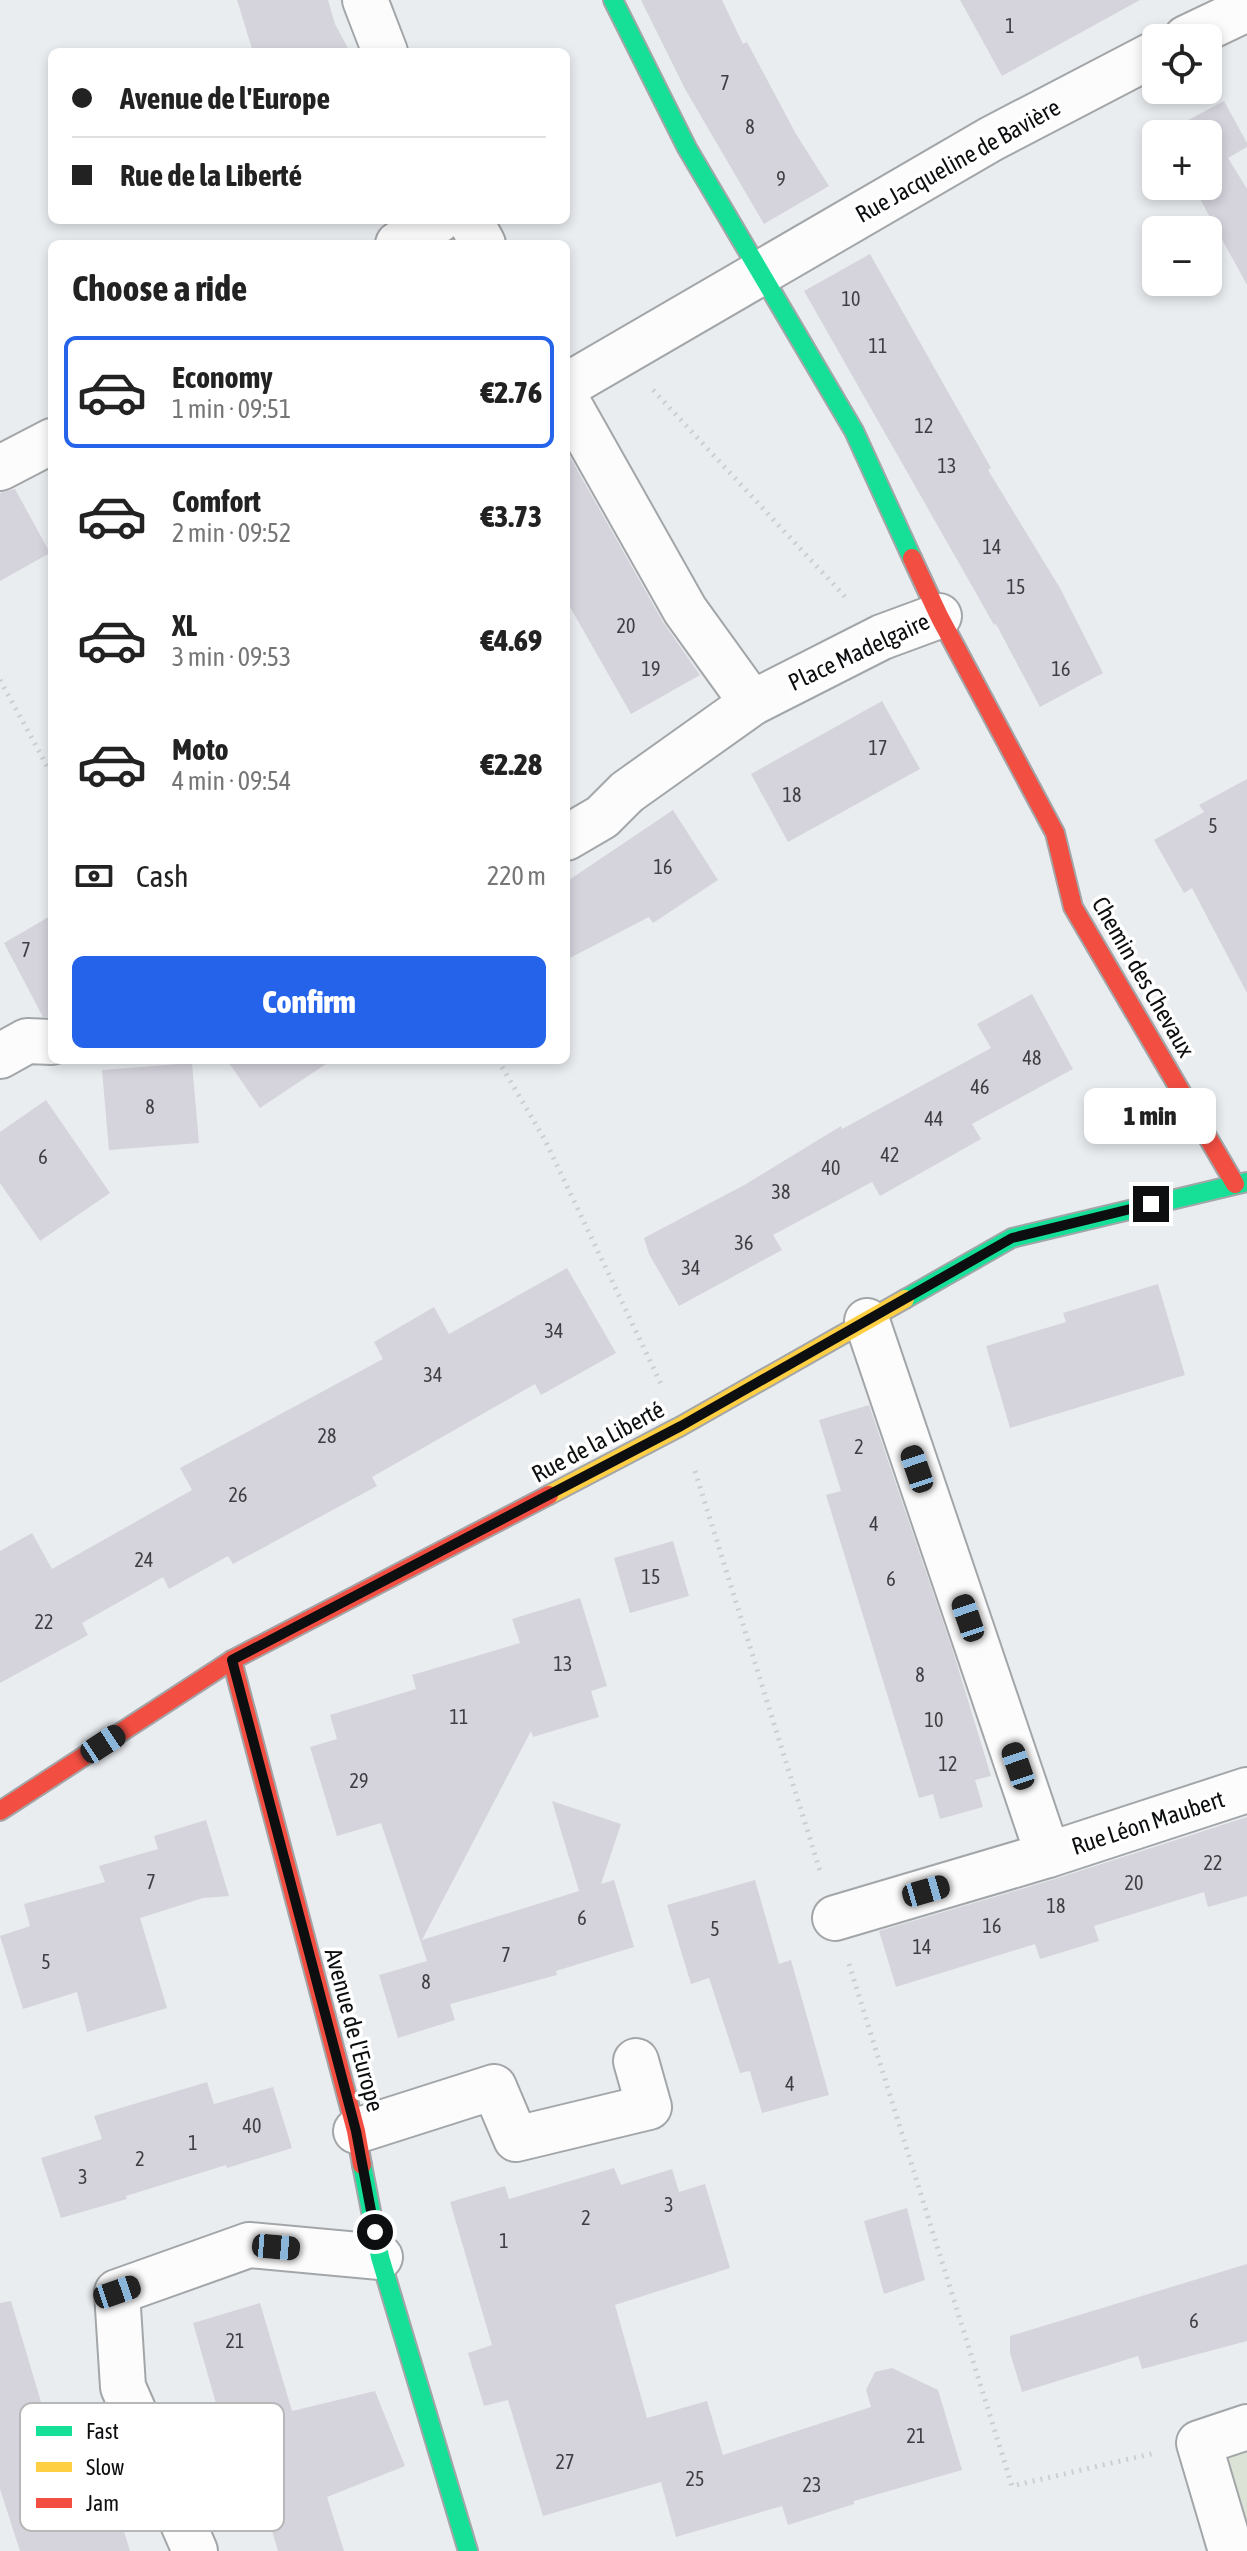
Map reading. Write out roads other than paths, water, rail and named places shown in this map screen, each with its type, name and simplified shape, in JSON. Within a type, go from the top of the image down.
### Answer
[{"type":"street","points":[[365,0],[383,48]]},
{"type":"street","name":"Place Madelgaire","points":[[570,836],[602,817],[627,792],[752,703],[882,637],[939,616],[854,431],[687,148],[613,0]]},
{"type":"street","name":"Rue Jacqueline de Bavière","points":[[762,271],[991,139],[1142,60]]},
{"type":"street","points":[[405,240],[432,224]]},
{"type":"street","points":[[570,384],[762,271]]},
{"type":"street","points":[[570,406],[685,610],[752,703]]},
{"type":"street","points":[[0,468],[48,443]]},
{"type":"street","name":"Chemin des Chevaux","points":[[939,616],[1055,833],[1073,907],[1241,1183]]},
{"type":"street","points":[[0,1056],[27,1041],[48,1042]]},
{"type":"street","name":"Rue de la Liberté","points":[[0,1811],[232,1660],[681,1426],[1012,1238],[1241,1183]]},
{"type":"street","name":"Rue Léon Maubert","points":[[867,1321],[1048,1855]]},
{"type":"street","name":"Avenue de l'Europe","points":[[232,1660],[356,2131],[380,2257],[468,2551]]},
{"type":"street","name":"Rue Léon Maubert","points":[[835,1918],[1048,1855],[1247,1790]]},
{"type":"street","points":[[356,2131],[494,2087],[516,2139],[649,2107],[636,2061]]},
{"type":"street","points":[[130,2403],[123,2387],[117,2292],[249,2245],[380,2257]]},
{"type":"street","points":[[1231,2551],[1199,2443],[1247,2427]]},
{"type":"street","points":[[186,2531],[195,2551]]}]
